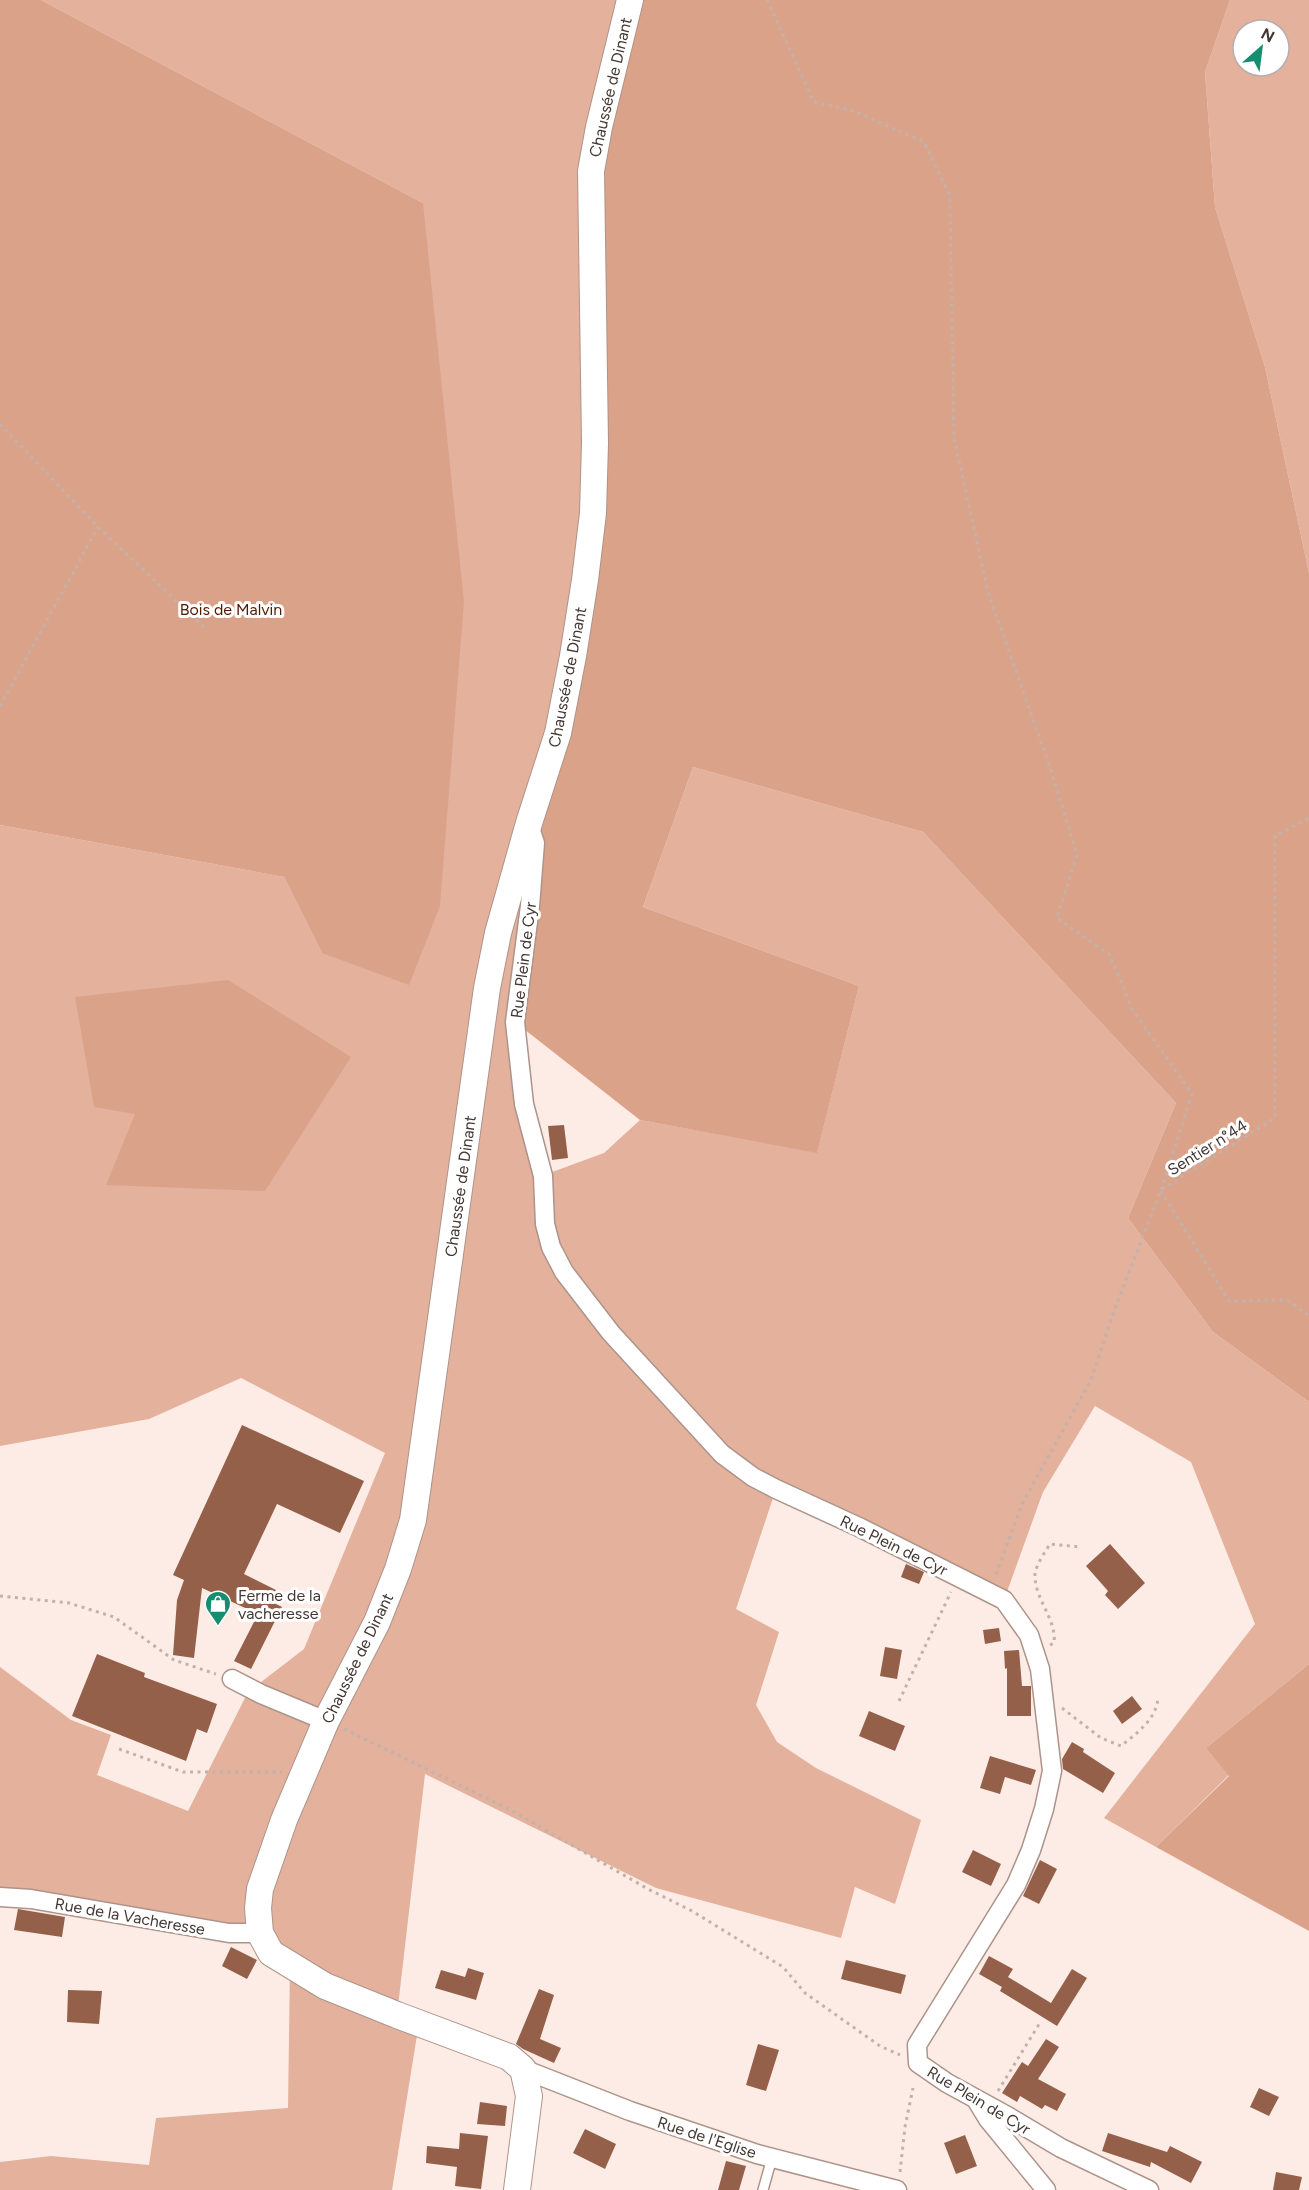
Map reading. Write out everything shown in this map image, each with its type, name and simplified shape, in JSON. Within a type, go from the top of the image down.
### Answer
[{"type":"main road","name":"Chaussée de Dinant","points":[[260,1933],[258,1908],[260,1889],[284,1820],[326,1721],[377,1622],[398,1569],[413,1520],[487,988],[498,933],[529,823],[558,733],[585,580],[593,513],[595,443],[591,171],[599,127],[630,0]]},
{"type":"main road","points":[[260,1933],[271,1953],[325,1986],[397,2016],[509,2057],[523,2069],[529,2096],[517,2190]]},
{"type":"street","name":"Rue Plein de Cyr","points":[[529,823],[535,843],[530,906],[515,1022],[524,1104],[543,1176],[545,1224],[551,1247],[564,1272],[611,1333],[722,1454],[760,1481],[1004,1600],[1029,1635],[1040,1669],[1052,1772],[1044,1809],[1031,1850],[1016,1885],[917,2045],[918,2063],[947,2083],[1061,2148],[1149,2190]]},
{"type":"street","points":[[232,1679],[261,1694],[326,1721]]},
{"type":"street","name":"Rue de la Vacheresse","points":[[0,1897],[31,1899],[229,1933],[260,1933]]},
{"type":"street","name":"Rue de l'Eglise","points":[[523,2069],[630,2111],[772,2158],[898,2185]]},
{"type":"street","points":[[982,2102],[988,2119],[1046,2190]]},
{"type":"lane","points":[[763,2190],[772,2158]]},
{"type":"path","points":[[767,0],[814,102],[854,111],[924,142],[950,196],[954,438],[988,592],[1050,767],[1077,855],[1057,918],[1110,955],[1132,1009],[1192,1094],[1161,1190],[1229,1301],[1287,1300],[1309,1316]]},
{"type":"path","points":[[0,424],[98,527],[207,630]]},
{"type":"path","points":[[0,706],[98,527]]},
{"type":"path","name":"Sentier n°44","points":[[990,1593],[1023,1502],[1091,1380],[1115,1308],[1161,1190],[1275,1118],[1275,836],[1309,818]]},
{"type":"path","points":[[1035,1655],[1054,1643],[1055,1633],[1040,1601],[1035,1572],[1050,1544],[1081,1546]]},
{"type":"path","points":[[899,1701],[958,1577]]},
{"type":"path","points":[[0,1596],[69,1603],[114,1617],[174,1660],[232,1679]]},
{"type":"path","points":[[1043,1702],[1065,1709],[1101,1738],[1121,1746],[1142,1730],[1158,1706],[1158,1697]]},
{"type":"path","points":[[326,1721],[509,1809],[648,1889],[692,1911],[783,1967],[805,1993],[880,2046],[918,2063]]},
{"type":"path","points":[[119,1749],[183,1772],[304,1772]]},
{"type":"path","points":[[982,2102],[1041,2021]]},
{"type":"path","points":[[898,2185],[905,2127],[913,2088]]},
{"type":"shaded area","points":[[41,0],[630,0],[595,443],[515,1022],[544,1175],[604,1153],[640,1120],[817,1152],[859,986],[643,907],[693,767],[923,832],[1176,1103],[1128,1218],[1213,1332],[1309,1402],[1309,1664],[1206,1748],[1229,1775],[1156,1847],[1104,1818],[1255,1624],[1191,1462],[1095,1406],[1043,1492],[1004,1600],[776,1489],[736,1609],[779,1632],[756,1705],[777,1742],[816,1768],[921,1820],[895,1904],[855,1887],[841,1938],[656,1888],[425,1774],[397,2015],[419,2023],[392,2190],[0,2190],[0,2162],[51,2156],[149,2165],[156,2118],[288,2108],[290,1966],[259,1933],[0,1897],[0,1667],[71,1720],[111,1735],[97,1775],[188,1811],[248,1692],[304,1649],[385,1453],[241,1378],[149,1419],[0,1446],[0,825],[284,877],[322,953],[423,203]]},
{"type":"shaded area","points":[[1230,0],[1309,0],[1309,573],[1265,367],[1215,207],[1205,72]]},
{"type":"green space","name":"Bois de Malvin","points":[[0,0],[41,0],[423,203],[464,602],[440,906],[409,985],[322,953],[284,877],[0,825]]},
{"type":"green space","points":[[630,0],[1230,0],[1205,72],[1215,207],[1265,367],[1309,573],[1309,1402],[1213,1332],[1128,1218],[1176,1103],[923,832],[693,767],[643,907],[859,986],[817,1153],[640,1120],[515,1022],[535,844],[585,580],[590,216]]},
{"type":"green space","points":[[228,980],[351,1057],[265,1191],[106,1185],[135,1114],[94,1107],[75,997]]},
{"type":"green space","points":[[1309,1664],[1309,1931],[1156,1847],[1229,1776],[1206,1748]]},
{"type":"building","points":[[564,1125],[568,1158],[552,1160],[548,1126]]},
{"type":"building","points":[[242,1425],[364,1481],[340,1533],[277,1504],[244,1574],[276,1590],[270,1601],[282,1607],[251,1669],[234,1661],[258,1614],[202,1588],[194,1658],[173,1655],[177,1600],[184,1580],[173,1575]]},
{"type":"building","points":[[1110,1544],[1145,1583],[1118,1609],[1105,1595],[1108,1591],[1086,1566]]},
{"type":"building","points":[[906,1564],[924,1572],[919,1584],[901,1577]]},
{"type":"building","points":[[999,1628],[1001,1641],[985,1644],[983,1630]]},
{"type":"building","points":[[885,1647],[902,1650],[897,1679],[880,1676]]},
{"type":"building","points":[[1019,1650],[1022,1686],[1031,1686],[1031,1716],[1007,1716],[1007,1668],[1005,1669],[1004,1651]]},
{"type":"building","points":[[97,1654],[145,1673],[144,1677],[217,1704],[207,1733],[197,1729],[186,1761],[72,1716]]},
{"type":"building","points":[[1132,1696],[1142,1709],[1122,1724],[1113,1711]]},
{"type":"building","points":[[869,1711],[905,1726],[895,1751],[859,1736]]},
{"type":"building","points":[[1072,1742],[1115,1773],[1103,1793],[1063,1769],[1062,1759]]},
{"type":"building","points":[[990,1756],[1036,1770],[1031,1785],[1005,1777],[1000,1794],[980,1788]]},
{"type":"building","points":[[973,1850],[1001,1864],[991,1886],[962,1872]]},
{"type":"building","points":[[1040,1860],[1057,1869],[1039,1904],[1023,1896]]},
{"type":"building","points":[[18,1909],[65,1917],[62,1937],[14,1930]]},
{"type":"building","points":[[231,1947],[257,1960],[247,1979],[222,1966]]},
{"type":"building","points":[[989,1956],[1013,1969],[1008,1977],[1051,2003],[1072,1969],[1087,1978],[1057,2026],[1000,1991],[1002,1987],[979,1974]]},
{"type":"building","points":[[846,1960],[906,1975],[901,1994],[841,1979]]},
{"type":"building","points":[[468,1968],[484,1973],[476,2000],[435,1988],[441,1970],[465,1977]]},
{"type":"building","points":[[539,1989],[554,1995],[540,2039],[561,2048],[554,2063],[516,2044]]},
{"type":"building","points":[[68,1990],[102,1991],[99,2024],[67,2022]]},
{"type":"building","points":[[1046,2039],[1059,2047],[1038,2079],[1066,2094],[1057,2111],[1045,2105],[1042,2109],[1020,2096],[1017,2102],[1002,2093],[1022,2062],[1028,2066]]},
{"type":"building","points":[[758,2044],[779,2050],[766,2091],[746,2085]]},
{"type":"building","points":[[1259,2088],[1279,2097],[1269,2116],[1250,2107]]},
{"type":"building","points":[[480,2102],[507,2106],[505,2126],[477,2124]]},
{"type":"building","points":[[585,2129],[616,2144],[605,2169],[573,2153]]},
{"type":"building","points":[[460,2133],[488,2136],[481,2189],[455,2186],[457,2167],[426,2163],[427,2146],[459,2149]]},
{"type":"building","points":[[1108,2133],[1167,2152],[1170,2146],[1202,2162],[1191,2183],[1151,2162],[1150,2167],[1102,2151]]},
{"type":"building","points":[[965,2135],[977,2166],[956,2174],[944,2143]]},
{"type":"building","points":[[726,2161],[746,2166],[739,2190],[718,2190]]},
{"type":"building","points":[[1276,2172],[1302,2177],[1299,2190],[1273,2190]]},
{"type":"place","name":"Ferme de la vacheresse","points":[[218,1627]]}]
